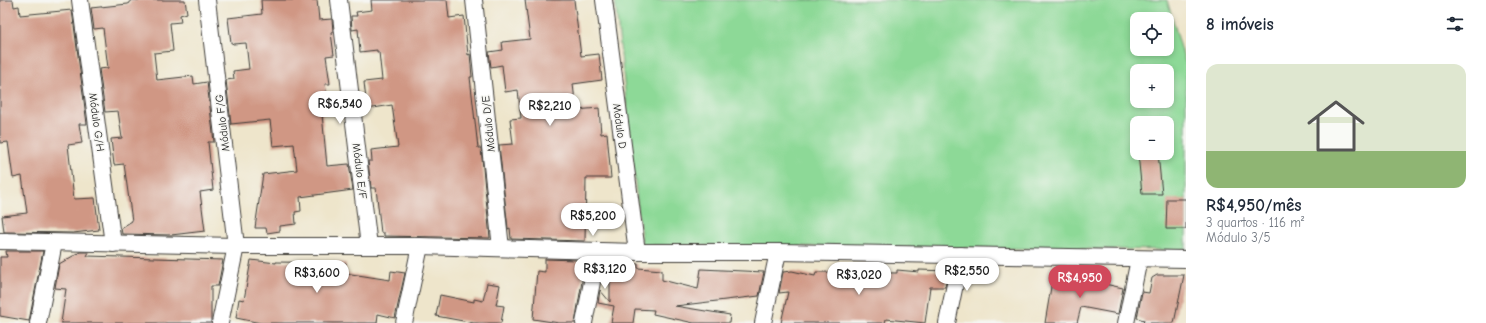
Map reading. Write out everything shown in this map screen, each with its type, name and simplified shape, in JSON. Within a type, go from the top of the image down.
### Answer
[{"type":"street","name":"Módulo G/H","points":[[80,0],[113,244]]},
{"type":"street","name":"Módulo F/G","points":[[207,0],[236,246],[220,323]]},
{"type":"street","name":"Módulo E/F","points":[[339,0],[369,246]]},
{"type":"street","name":"Módulo D/E","points":[[474,0],[501,248]]},
{"type":"street","name":"Módulo D","points":[[604,0],[637,252]]},
{"type":"street","points":[[0,241],[236,246],[420,246],[637,252],[778,252],[1186,259]]},
{"type":"street","points":[[38,323],[54,243]]},
{"type":"street","points":[[404,323],[420,246]]},
{"type":"street","points":[[584,323],[598,251]]},
{"type":"street","points":[[763,323],[778,252]]},
{"type":"street","points":[[947,323],[961,255]]},
{"type":"street","points":[[1126,323],[1139,259]]},
{"type":"green space","points":[[615,0],[1167,0],[1171,12],[1130,12],[1130,56],[1174,56],[1174,24],[1186,65],[1186,250],[642,245]]},
{"type":"building","points":[[0,0],[13,0],[14,7],[19,6],[20,15],[72,10],[87,124],[79,124],[82,143],[68,145],[74,199],[95,198],[99,230],[73,233],[4,232],[2,216],[27,213],[22,176],[13,178],[8,142],[0,143]]},
{"type":"building","points":[[130,0],[185,0],[187,13],[180,15],[181,22],[170,23],[173,51],[154,53],[157,80],[193,76],[194,84],[207,82],[214,142],[208,142],[213,190],[200,192],[205,231],[171,235],[122,234],[121,228],[132,221],[124,164],[114,165],[111,139],[122,138],[118,111],[105,112],[99,69],[108,68],[103,28],[94,29],[91,8],[128,4],[130,3]]},
{"type":"building","points":[[261,0],[317,0],[319,20],[332,19],[333,32],[331,33],[334,55],[326,56],[330,84],[325,84],[329,113],[322,114],[327,166],[349,164],[353,190],[300,197],[301,211],[295,212],[296,224],[280,226],[280,231],[267,233],[266,228],[255,228],[263,174],[297,170],[294,144],[273,146],[270,120],[231,124],[226,80],[234,79],[233,71],[249,69],[246,43],[231,43],[228,18],[262,14]]},
{"type":"building","points":[[371,0],[447,0],[449,18],[464,16],[468,55],[470,54],[472,77],[470,77],[478,148],[481,148],[490,238],[384,236],[384,233],[381,233],[376,188],[371,188],[368,161],[372,161],[371,150],[398,147],[392,105],[367,109],[364,82],[382,80],[379,52],[377,52],[377,50],[360,52],[358,29],[352,30],[351,16],[357,16],[356,12],[372,10]]},
{"type":"building","points":[[525,0],[574,0],[581,56],[599,54],[602,80],[573,84],[576,110],[599,108],[601,134],[607,133],[611,178],[586,178],[585,241],[511,239],[510,228],[508,229],[499,145],[513,144],[510,119],[521,118],[518,90],[505,92],[502,65],[491,67],[489,52],[503,50],[502,42],[530,39]]},
{"type":"building","points":[[1139,160],[1159,160],[1162,194],[1142,194]]},
{"type":"building","points":[[1167,199],[1186,199],[1186,229],[1166,229]]},
{"type":"building","points":[[6,251],[43,251],[29,321],[0,316],[0,257],[7,257]]},
{"type":"building","points":[[80,252],[89,252],[87,256],[223,260],[218,286],[211,286],[211,323],[61,323],[66,289],[55,288],[59,264]]},
{"type":"building","points":[[545,259],[576,260],[584,269],[575,323],[559,323],[533,319],[537,271],[545,272]]},
{"type":"building","points":[[251,260],[276,263],[346,263],[345,273],[390,280],[391,271],[405,273],[395,318],[378,314],[377,323],[261,323],[236,318],[239,299],[244,300]]},
{"type":"building","points":[[610,263],[638,264],[638,268],[662,270],[662,280],[698,289],[701,269],[764,272],[759,296],[675,306],[730,315],[729,323],[694,323],[653,314],[654,310],[635,309],[633,323],[611,323],[614,306],[598,303],[600,290],[610,302]]},
{"type":"building","points":[[897,270],[919,272],[919,270],[948,271],[945,287],[930,287],[925,323],[886,319],[885,323],[781,323],[788,292],[779,293],[783,272],[792,271],[815,276],[816,272],[897,273]]},
{"type":"building","points":[[1053,275],[1068,278],[1068,276],[1123,288],[1118,314],[1081,307],[1077,323],[1045,323]]},
{"type":"building","points":[[1157,275],[1184,275],[1174,323],[1143,323],[1144,320],[1137,318],[1142,292],[1149,293],[1152,278]]},
{"type":"building","points":[[487,283],[500,285],[496,305],[504,306],[501,323],[474,323],[436,316],[440,295],[474,302],[474,299],[483,301]]}]
